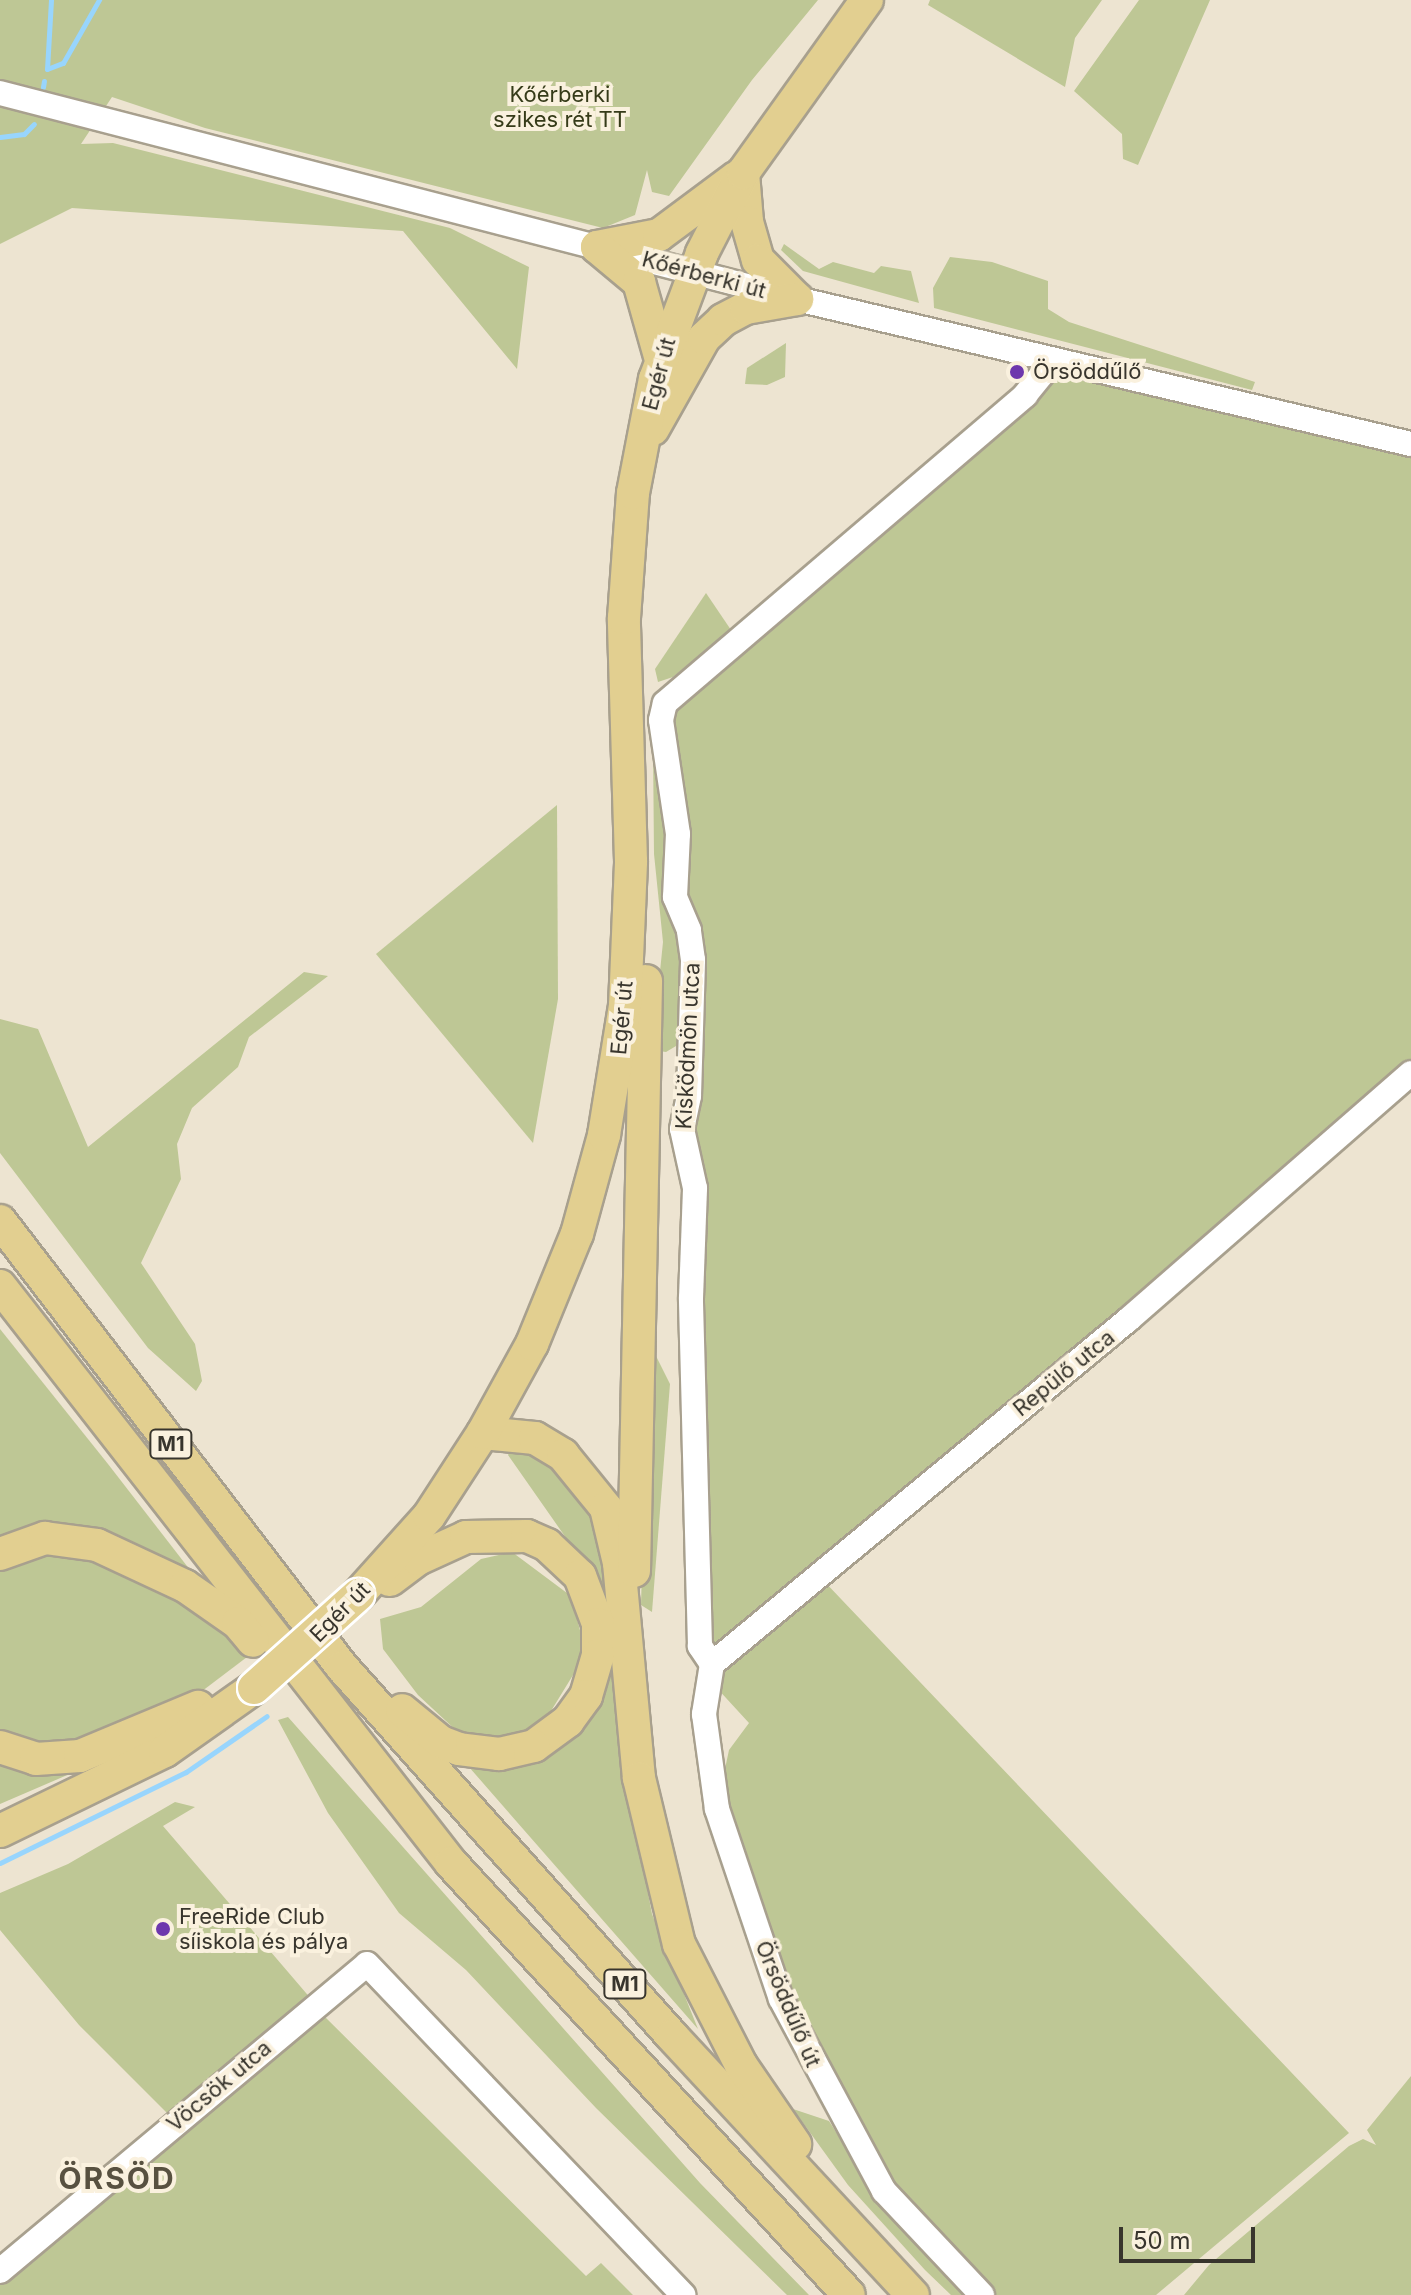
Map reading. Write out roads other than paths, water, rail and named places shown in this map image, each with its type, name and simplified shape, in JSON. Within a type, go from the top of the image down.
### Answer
[{"type":"main road","name":"Egér út","points":[[0,1831],[165,1751],[254,1688],[358,1595],[429,1516],[483,1433],[549,1308],[589,1197],[617,1064],[631,861],[624,618],[642,446],[660,358],[694,271],[743,173],[867,0]]},
{"type":"main road","points":[[597,247],[659,235],[743,173]]},
{"type":"main road","points":[[743,173],[747,222],[758,260],[797,299]]},
{"type":"main road","points":[[597,247],[639,282],[660,358]]},
{"type":"main road","points":[[642,446],[704,338],[746,308],[797,299]]},
{"type":"main road","points":[[630,1674],[647,928],[631,861]]},
{"type":"main road","name":"M1","points":[[0,1221],[342,1667],[672,2036],[913,2295]]},
{"type":"main road","name":"M1","points":[[0,1286],[368,1761],[451,1863],[638,2071],[849,2295]]},
{"type":"main road","points":[[483,1433],[535,1438],[563,1455],[593,1486],[606,1508],[619,1563],[650,1835],[679,1944],[741,2065],[795,2145],[898,2256],[921,2295]]},
{"type":"main road","points":[[342,1667],[371,1684],[441,1742],[490,1753],[516,1752],[551,1735],[577,1709],[593,1678],[599,1641],[590,1595],[568,1563],[527,1536],[478,1534],[454,1541],[358,1595]]},
{"type":"main road","points":[[0,1554],[45,1538],[76,1540],[117,1553],[185,1586],[238,1623],[303,1703],[368,1761]]},
{"type":"main road","points":[[0,1747],[36,1759],[80,1756],[254,1688]]},
{"type":"street","name":"Kőérberki út","points":[[0,93],[797,299],[1052,362],[1411,444]]},
{"type":"street","name":"Kisködmön utca","points":[[712,1664],[700,1646],[691,1298],[695,1188],[682,1129],[689,1096],[693,960],[689,930],[675,897],[678,834],[661,720],[665,703],[1025,395],[1052,362]]},
{"type":"street","name":"Repülő utca","points":[[712,1664],[1129,1319],[1411,1073]]},
{"type":"street","name":"Örsöddűlő út","points":[[712,1664],[704,1714],[717,1809],[781,1999],[884,2191],[982,2295]]},
{"type":"street","name":"Vöcsök utca","points":[[0,2271],[367,1964],[683,2295]]},
{"type":"waterway","points":[[51,0],[47,69],[63,63],[99,0]]},
{"type":"waterway","points":[[43,87],[44,81]]},
{"type":"waterway","points":[[0,137],[24,134],[34,124]]},
{"type":"waterway","points":[[0,1863],[186,1772],[267,1716]]},
{"type":"place","name":"Örsöddűlő","points":[[1017,372]]},
{"type":"place","name":"FreeRide Club síiskola és pálya","points":[[163,1929]]},
{"type":"district","name":"ÖRSÖD","points":[[117,2178]]},
{"type":"park label","name":"Kőérberki szikes rét TT","points":[[560,106]]}]
